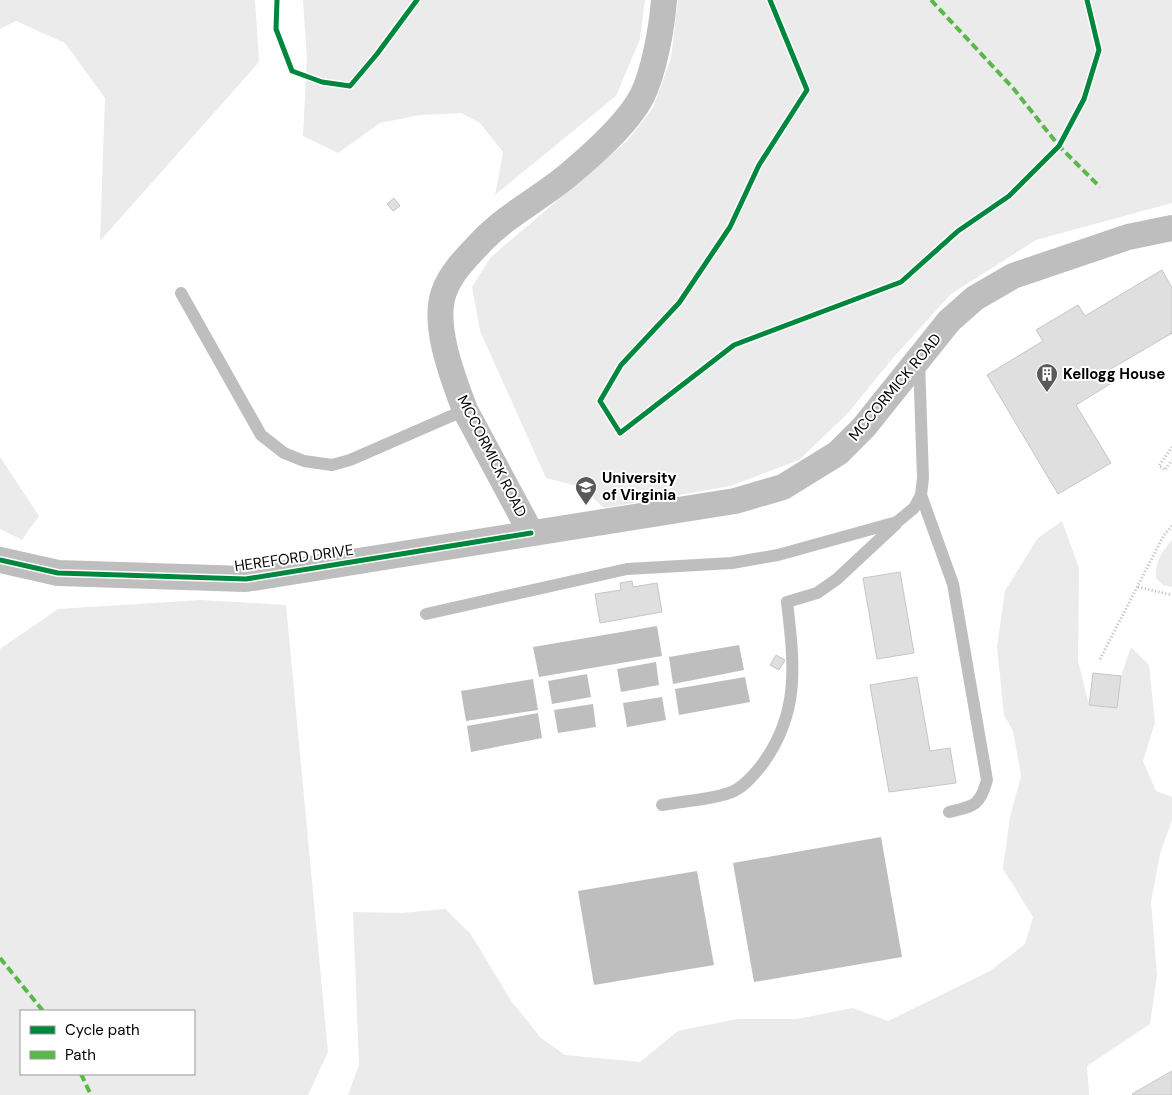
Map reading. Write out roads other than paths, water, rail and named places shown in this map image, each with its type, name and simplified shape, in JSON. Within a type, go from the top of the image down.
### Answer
[{"type":"street","name":"MCCORMICK ROAD","points":[[664,0],[652,64],[642,96],[618,128],[566,176],[497,225],[460,264],[444,291],[440,309],[444,342],[465,410],[532,533],[735,501],[783,487],[838,453],[864,427],[949,320],[975,298],[1013,276],[1128,237],[1172,228]]},
{"type":"street","name":"HEREFORD DRIVE","points":[[0,560],[58,573],[246,579],[532,533]]},
{"type":"lane","points":[[181,293],[261,435],[284,453],[304,461],[332,465],[350,460],[465,410]]},
{"type":"lane","points":[[662,805],[730,793],[752,778],[768,756],[784,724],[791,696],[794,663],[787,602],[817,593],[837,579],[914,508],[921,495],[923,478],[919,358]]},
{"type":"lane","points":[[921,495],[953,584],[987,780],[982,796],[973,806],[949,812]]},
{"type":"lane","points":[[426,614],[627,569],[732,564],[778,555],[897,522]]},
{"type":"place","name":"Kellogg House","points":[[1047,393]]},
{"type":"place","name":"University of Virginia","points":[[586,506]]}]
